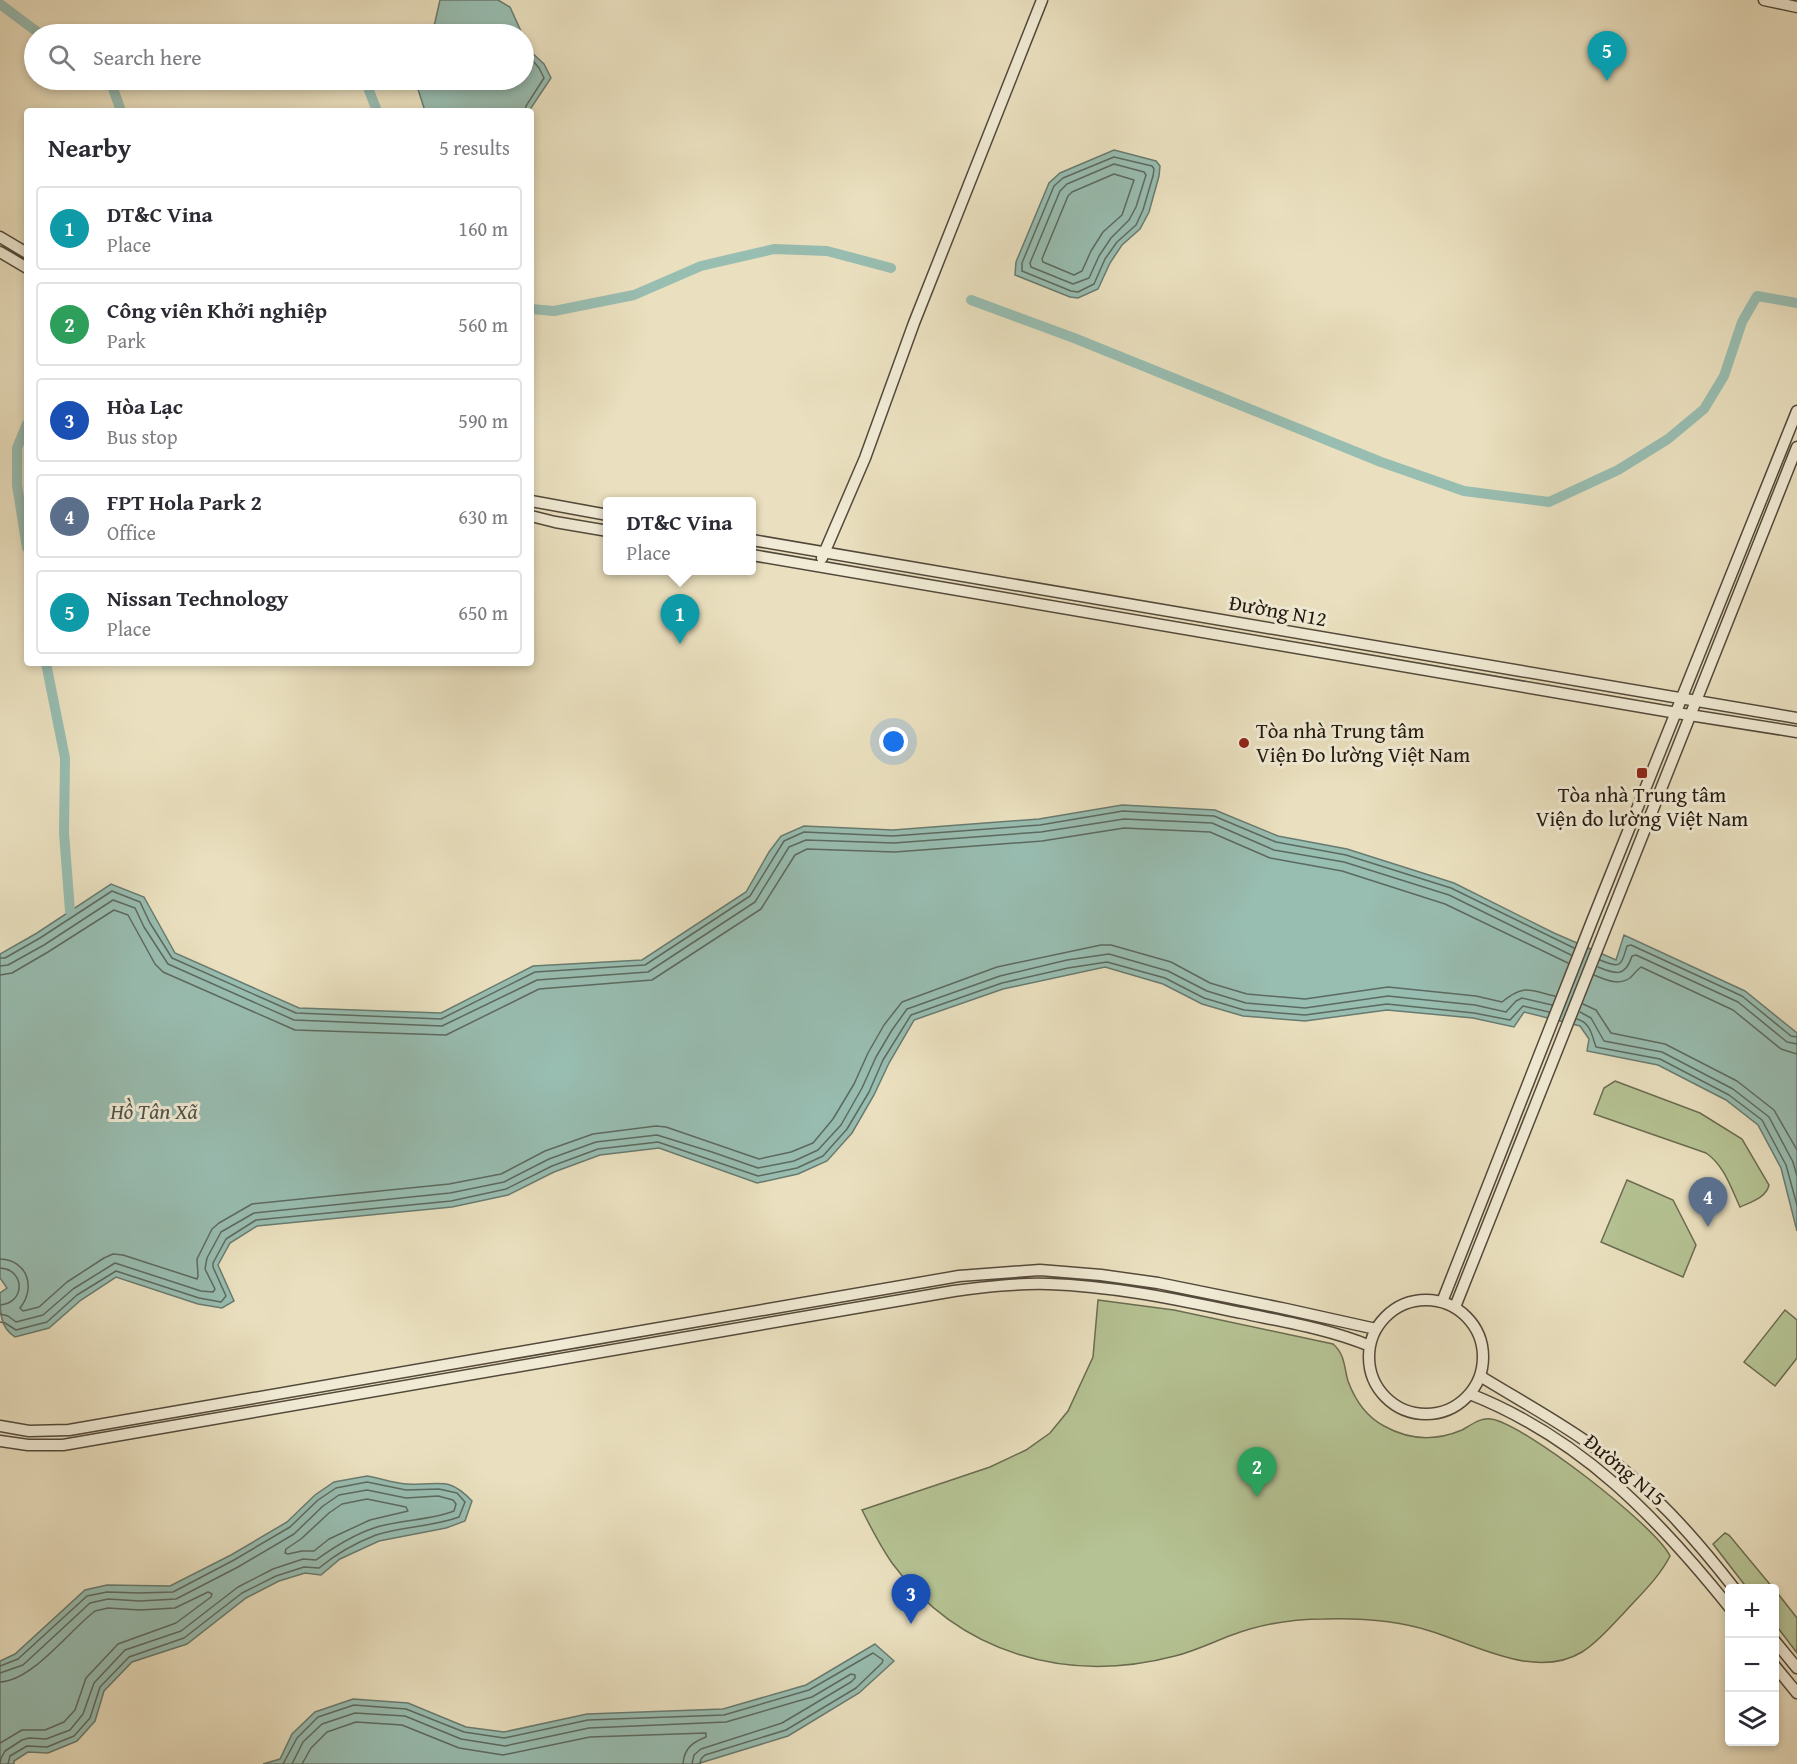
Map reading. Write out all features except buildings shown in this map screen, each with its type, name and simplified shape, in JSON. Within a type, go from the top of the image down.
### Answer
[{"type":"street","points":[[820,567],[865,458],[914,323],[1042,0]]},
{"type":"street","points":[[1764,0],[1797,7]]},
{"type":"street","points":[[0,237],[24,251]]},
{"type":"street","points":[[0,252],[24,266]]},
{"type":"street","points":[[1442,1302],[1797,411]]},
{"type":"street","points":[[1455,1307],[1797,447]]},
{"type":"street","points":[[534,502],[603,514]]},
{"type":"street","points":[[534,517],[603,530]]},
{"type":"street","name":"Đường N12","points":[[756,541],[1797,718]]},
{"type":"street","name":"Đường N12","points":[[756,556],[1797,732]]},
{"type":"street","points":[[0,1426],[29,1431],[69,1430],[959,1276],[1040,1270],[1158,1283],[1376,1329]]},
{"type":"street","points":[[0,1441],[28,1445],[63,1445],[900,1300],[1003,1285],[1049,1284],[1156,1296],[1328,1331],[1370,1346]]},
{"type":"street","points":[[898,1287],[900,1300]]},
{"type":"street","points":[[1419,1300],[1442,1302],[1455,1307],[1469,1319],[1479,1334],[1483,1351],[1480,1376],[1470,1394],[1460,1403],[1442,1412],[1423,1414],[1403,1410],[1387,1399],[1375,1383],[1369,1364],[1370,1346],[1376,1329],[1387,1315],[1402,1305],[1419,1300]]},
{"type":"street","points":[[799,1304],[803,1318]]},
{"type":"street","name":"Đường N15","points":[[1480,1376],[1576,1435],[1624,1470],[1656,1499],[1703,1548],[1731,1584]]},
{"type":"street","name":"Đường N15","points":[[1470,1394],[1528,1423],[1563,1444],[1600,1471],[1638,1503],[1688,1556],[1725,1602]]},
{"type":"street","points":[[1779,1646],[1797,1668]]},
{"type":"street","points":[[1779,1671],[1797,1693]]},
{"type":"green space","points":[[1615,1081],[1700,1113],[1742,1139],[1769,1185],[1765,1193],[1740,1207],[1722,1170],[1706,1153],[1594,1114],[1604,1088]]},
{"type":"green space","points":[[1627,1180],[1673,1200],[1696,1245],[1683,1277],[1601,1242]]},
{"type":"green space","points":[[1098,1300],[1174,1310],[1333,1344],[1342,1356],[1354,1395],[1367,1413],[1378,1422],[1393,1431],[1423,1437],[1452,1434],[1484,1419],[1507,1425],[1558,1456],[1616,1501],[1641,1522],[1670,1556],[1660,1572],[1609,1629],[1582,1652],[1564,1660],[1526,1661],[1486,1651],[1404,1624],[1351,1619],[1289,1621],[1254,1628],[1175,1656],[1135,1664],[1095,1666],[1056,1663],[1019,1654],[983,1640],[950,1620],[919,1595],[892,1563],[862,1510],[990,1467],[1026,1450],[1050,1433],[1068,1411],[1093,1357]]},
{"type":"green space","points":[[1785,1310],[1797,1320],[1797,1358],[1775,1386],[1744,1362]]},
{"type":"green space","points":[[1725,1533],[1729,1535],[1770,1584],[1744,1584],[1713,1544]]},
{"type":"green space","points":[[1779,1595],[1797,1618],[1797,1653],[1779,1629]]},
{"type":"water","points":[[440,0],[498,0],[510,7],[518,24],[434,24]]},
{"type":"water","points":[[534,55],[544,64],[551,78],[531,108],[424,108],[418,90],[534,90]]},
{"type":"water","points":[[1114,150],[1156,161],[1160,166],[1159,176],[1149,212],[1140,229],[1122,245],[1110,263],[1098,289],[1078,298],[1070,297],[1015,275],[1016,262],[1049,183],[1060,173]]},
{"type":"water","name":"Hồ Tân Xã","points":[[1122,805],[1215,810],[1278,836],[1347,849],[1454,883],[1554,933],[1616,960],[1624,935],[1745,991],[1797,1033],[1797,1231],[1781,1168],[1758,1125],[1726,1100],[1658,1065],[1587,1051],[1589,1039],[1580,1026],[1524,1012],[1514,1027],[1473,1018],[1387,1010],[1305,1021],[1243,1016],[1202,1004],[1163,984],[1105,967],[1003,989],[914,1020],[852,1133],[827,1161],[798,1174],[757,1183],[659,1148],[600,1155],[554,1172],[508,1195],[452,1207],[257,1226],[230,1243],[218,1265],[234,1301],[222,1308],[198,1304],[116,1277],[81,1300],[49,1328],[15,1337],[6,1329],[1,1313],[0,1293],[7,1288],[0,1278],[0,954],[37,933],[111,884],[144,897],[175,953],[299,1008],[441,1013],[533,966],[642,960],[746,892],[781,836],[804,826],[893,830],[1039,819]]},
{"type":"water","points":[[367,1476],[403,1484],[449,1485],[464,1493],[472,1501],[465,1521],[446,1528],[379,1541],[340,1559],[321,1575],[305,1573],[279,1581],[246,1598],[187,1644],[132,1662],[104,1691],[95,1721],[77,1741],[48,1753],[28,1752],[14,1761],[14,1764],[0,1764],[0,1661],[15,1654],[85,1590],[107,1585],[170,1586],[231,1555],[287,1522],[315,1495],[334,1482]]},
{"type":"water","points":[[875,1644],[894,1661],[859,1693],[788,1736],[697,1764],[263,1764],[280,1759],[292,1734],[315,1712],[353,1699],[408,1703],[466,1727],[504,1732],[587,1714],[723,1709],[806,1685]]},
{"type":"waterway","points":[[0,4],[27,24]]},
{"type":"waterway","points":[[114,90],[120,108]]},
{"type":"waterway","points":[[369,90],[376,108]]},
{"type":"waterway","points":[[534,309],[554,311],[634,295],[701,266],[774,249],[827,251],[891,268]]},
{"type":"waterway","points":[[971,300],[1074,338],[1381,462],[1464,491],[1549,502],[1618,470],[1668,439],[1704,409],[1724,376],[1742,322],[1757,296],[1797,303]]},
{"type":"waterway","points":[[24,431],[17,448],[17,485],[24,529]]},
{"type":"waterway","points":[[47,666],[65,758],[64,833],[70,911]]},
{"type":"place","name":"Nissan Technology","points":[[1607,81]]},
{"type":"place","name":"DT&C Vina","points":[[680,644]]},
{"type":"place","name":"Tòa nhà Trung tâm Viện Đo lường Việt Nam","points":[[1244,743]]},
{"type":"place","name":"Tòa nhà Trung tâm Viện đo lường Việt Nam","points":[[1642,773]]},
{"type":"place","name":"FPT Hola Park 2","points":[[1708,1227]]},
{"type":"place","name":"Công viên Khởi nghiệp","points":[[1257,1497]]},
{"type":"place","name":"Hòa Lạc","points":[[911,1624]]}]
